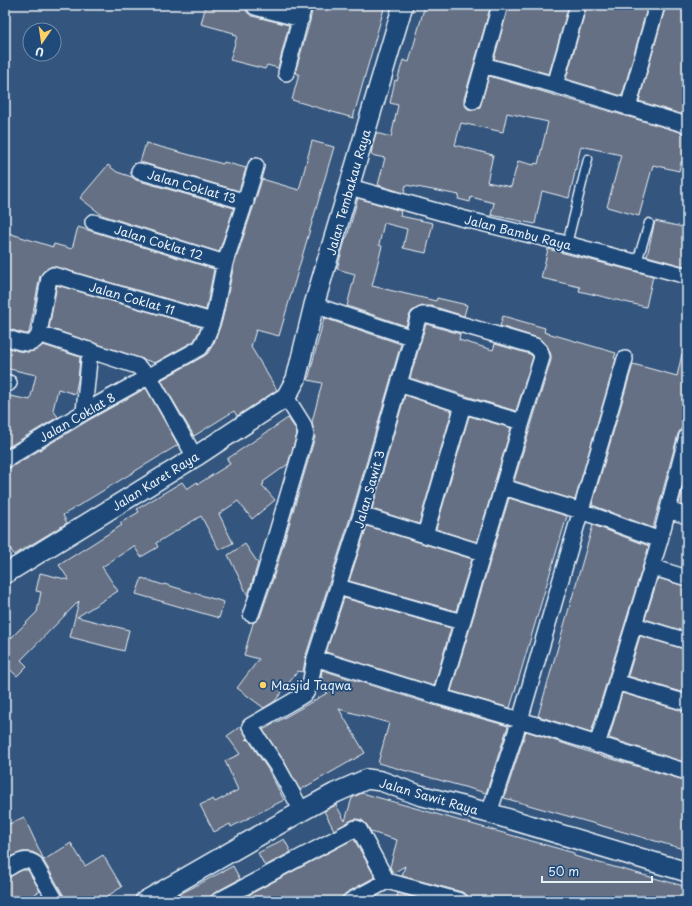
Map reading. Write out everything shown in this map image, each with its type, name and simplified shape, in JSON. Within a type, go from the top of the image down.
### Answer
[{"type":"street","name":"Jalan Tembakau Raya","points":[[296,379],[314,306],[403,5]]},
{"type":"street","points":[[472,101],[500,5]]},
{"type":"street","points":[[555,85],[578,5]]},
{"type":"street","points":[[628,108],[657,5]]},
{"type":"street","points":[[255,7],[302,12],[286,73]]},
{"type":"street","points":[[483,65],[687,125]]},
{"type":"street","name":"Jalan Coklat 8","points":[[5,460],[84,412],[200,348],[205,340],[212,321],[226,263],[256,166]]},
{"type":"street","name":"Jalan Coklat 13","points":[[138,171],[246,202]]},
{"type":"street","name":"Jalan Bambu Raya","points":[[350,187],[461,218],[687,276]]},
{"type":"street","name":"Jalan Coklat 12","points":[[93,222],[226,263]]},
{"type":"street","name":"Jalan Coklat 11","points":[[39,334],[49,278],[53,274],[212,321]]},
{"type":"street","points":[[314,306],[413,338]]},
{"type":"street","name":"Jalan Sawit 3","points":[[302,811],[278,766],[250,726],[306,693],[310,685],[315,658],[361,515],[418,318],[422,315],[429,315],[535,346],[540,351],[542,357],[522,422]]},
{"type":"street","points":[[5,337],[27,343],[33,343],[37,340],[39,334],[137,366],[149,376],[195,456]]},
{"type":"street","points":[[84,412],[90,350]]},
{"type":"street","points":[[489,813],[520,720],[625,359]]},
{"type":"street","name":"Jalan Karet Raya","points":[[5,574],[195,456],[286,397],[296,379]]},
{"type":"street","points":[[399,384],[522,422],[440,697]]},
{"type":"street","points":[[251,614],[264,576],[306,434],[303,424],[286,397]]},
{"type":"street","points":[[425,535],[463,405]]},
{"type":"street","points":[[597,745],[652,567],[686,446]]},
{"type":"street","points":[[503,486],[581,511],[660,540]]},
{"type":"street","points":[[668,510],[687,516]]},
{"type":"street","points":[[361,515],[483,553]]},
{"type":"street","points":[[652,567],[687,578]]},
{"type":"street","points":[[338,587],[462,622]]},
{"type":"street","points":[[634,625],[687,641]]},
{"type":"street","points":[[315,658],[687,772]]},
{"type":"street","points":[[616,682],[687,703]]},
{"type":"street","name":"Jalan Sawit Raya","points":[[145,901],[302,811],[335,793],[367,779],[381,781],[419,795],[489,813],[687,872]]},
{"type":"street","points":[[218,901],[356,828],[359,829],[387,881]]},
{"type":"street","points":[[5,870],[24,859],[29,859],[34,863],[56,901]]},
{"type":"street","points":[[350,901],[387,881],[460,901]]},
{"type":"lane","points":[[567,244],[588,159]]},
{"type":"lane","points":[[637,262],[649,223]]},
{"type":"building","points":[[206,5],[246,5],[246,10],[252,16],[289,25],[278,68],[267,65],[265,69],[230,60],[237,36],[233,35],[234,33],[201,24]]},
{"type":"building","points":[[313,5],[385,5],[353,118],[292,100],[299,74],[295,73]]},
{"type":"building","points":[[425,5],[491,5],[464,99],[464,104],[467,108],[470,110],[475,110],[480,107],[489,76],[687,134],[687,163],[681,162],[679,171],[653,165],[639,216],[607,207],[621,155],[581,146],[569,198],[542,191],[535,224],[491,215],[494,203],[471,197],[470,202],[458,199],[459,195],[406,185],[404,193],[378,185],[385,158],[371,155],[373,143],[376,133],[391,137],[398,105],[390,103],[395,80],[397,81],[403,60],[409,62]],"holes":[[[507,113],[548,122],[538,164],[535,163],[534,165],[518,161],[511,187],[487,182],[493,155],[455,145],[461,123],[503,132]]]},
{"type":"building","points":[[509,5],[569,5],[549,74],[494,59]]},
{"type":"building","points":[[587,5],[648,5],[622,96],[566,79]]},
{"type":"building","points":[[666,5],[687,5],[687,116],[639,101]]},
{"type":"building","points":[[312,141],[334,147],[279,336],[256,330],[251,347],[277,390],[237,416],[234,411],[194,436],[161,380],[208,353],[214,343],[222,321],[234,265],[262,179],[299,190]]},
{"type":"building","points":[[146,143],[223,164],[224,162],[246,168],[239,191],[140,162]]},
{"type":"building","points":[[108,165],[117,172],[132,177],[136,180],[234,208],[219,252],[102,215],[80,198]]},
{"type":"building","points":[[358,198],[401,211],[400,216],[433,223],[426,253],[403,248],[407,229],[384,223],[379,245],[382,246],[372,286],[436,301],[437,298],[467,305],[464,316],[432,306],[422,306],[412,311],[406,326],[347,306],[355,274],[337,269]]},
{"type":"building","points":[[655,221],[687,228],[687,267],[647,256]]},
{"type":"building","points":[[78,227],[214,269],[206,310],[52,266],[44,271],[40,276],[29,333],[26,334],[5,328],[5,232],[53,247],[54,244],[72,249]]},
{"type":"building","points":[[548,249],[653,276],[646,307],[579,291],[580,287],[541,278]]},
{"type":"building","points":[[57,285],[201,327],[194,341],[155,363],[49,328]]},
{"type":"building","points":[[503,316],[545,328],[544,332],[616,353],[614,358],[616,359],[575,500],[514,481],[551,360],[551,355],[547,345],[538,338],[500,326]]},
{"type":"building","points":[[324,318],[401,344],[352,512],[306,655],[303,672],[298,671],[275,701],[264,708],[237,688],[259,659],[244,655],[253,623],[260,617],[273,579],[315,437],[312,422],[322,383],[308,380]]},
{"type":"building","points":[[426,324],[460,334],[459,340],[493,350],[495,344],[530,354],[533,357],[516,411],[410,378]]},
{"type":"building","points":[[43,345],[80,357],[75,394],[58,389],[53,410],[58,417],[5,449],[5,395],[30,400],[36,375],[5,368],[5,346],[18,351],[29,352],[36,350]]},
{"type":"building","points":[[682,354],[687,354],[687,427],[681,429],[678,434],[653,528],[592,505],[633,364],[677,376]]},
{"type":"building","points":[[146,388],[178,445],[63,515],[67,523],[14,555],[10,548],[5,551],[5,469],[10,468],[89,420]]},
{"type":"building","points":[[405,395],[452,411],[419,524],[372,509]]},
{"type":"building","points":[[469,416],[511,428],[477,542],[436,529]]},
{"type":"building","points":[[288,418],[297,434],[288,464],[263,482],[264,484],[262,485],[275,500],[252,519],[238,501],[219,514],[233,543],[219,550],[201,516],[156,543],[158,547],[141,557],[134,546],[102,567],[118,591],[77,617],[129,630],[124,651],[70,637],[79,601],[21,660],[27,666],[17,676],[5,665],[5,644],[37,612],[41,592],[36,591],[40,573],[69,580],[59,565],[122,525],[120,523],[139,512],[137,509],[182,482],[187,489],[197,482],[198,484],[230,464],[227,459]]},
{"type":"building","points":[[687,472],[687,507],[679,504]]},
{"type":"building","points":[[509,498],[567,516],[510,708],[451,691]]},
{"type":"building","points":[[593,525],[649,546],[591,733],[538,716]]},
{"type":"building","points":[[367,526],[472,559],[456,611],[349,581]]},
{"type":"building","points":[[245,544],[258,563],[248,596],[228,555]]},
{"type":"building","points":[[142,578],[224,602],[219,618],[136,594]]},
{"type":"building","points":[[658,578],[687,587],[687,632],[645,619]]},
{"type":"building","points":[[344,598],[451,628],[434,686],[326,652]]},
{"type":"building","points":[[640,636],[687,650],[687,694],[628,676]]},
{"type":"building","points":[[322,670],[437,706],[508,726],[486,793],[378,763],[389,723],[339,709],[365,753],[300,790],[284,761],[263,730],[327,693],[321,683]]},
{"type":"building","points":[[622,693],[687,712],[687,763],[609,738]]},
{"type":"building","points":[[241,726],[247,738],[245,740],[248,739],[269,771],[284,800],[231,827],[230,824],[214,832],[200,805],[213,799],[215,802],[238,790],[225,761],[240,754],[227,736]]},
{"type":"building","points":[[526,731],[595,754],[687,781],[687,850],[504,798]]},
{"type":"building","points":[[362,793],[574,853],[574,856],[687,887],[687,901],[469,901],[467,895],[462,892],[402,876],[405,866],[393,873],[390,867],[397,840],[371,832],[362,820],[352,820],[334,830],[324,811],[336,805],[345,821],[352,798]]},
{"type":"building","points":[[24,817],[44,860],[71,843],[85,866],[103,855],[122,887],[99,901],[65,901],[64,896],[42,858],[38,855],[32,852],[22,852],[5,860],[5,826]]},
{"type":"building","points":[[284,839],[291,852],[265,866],[258,853]]},
{"type":"building","points":[[354,839],[375,877],[346,893],[342,897],[341,901],[237,901]]},
{"type":"building","points":[[233,866],[240,879],[214,893],[210,897],[209,901],[167,901]]},
{"type":"building","points":[[22,870],[28,870],[40,891],[22,901],[5,901],[5,879]]},
{"type":"building","points":[[398,893],[426,901],[396,901]]},
{"type":"place","name":"Masjid Taqwa","points":[[263,685]]}]
